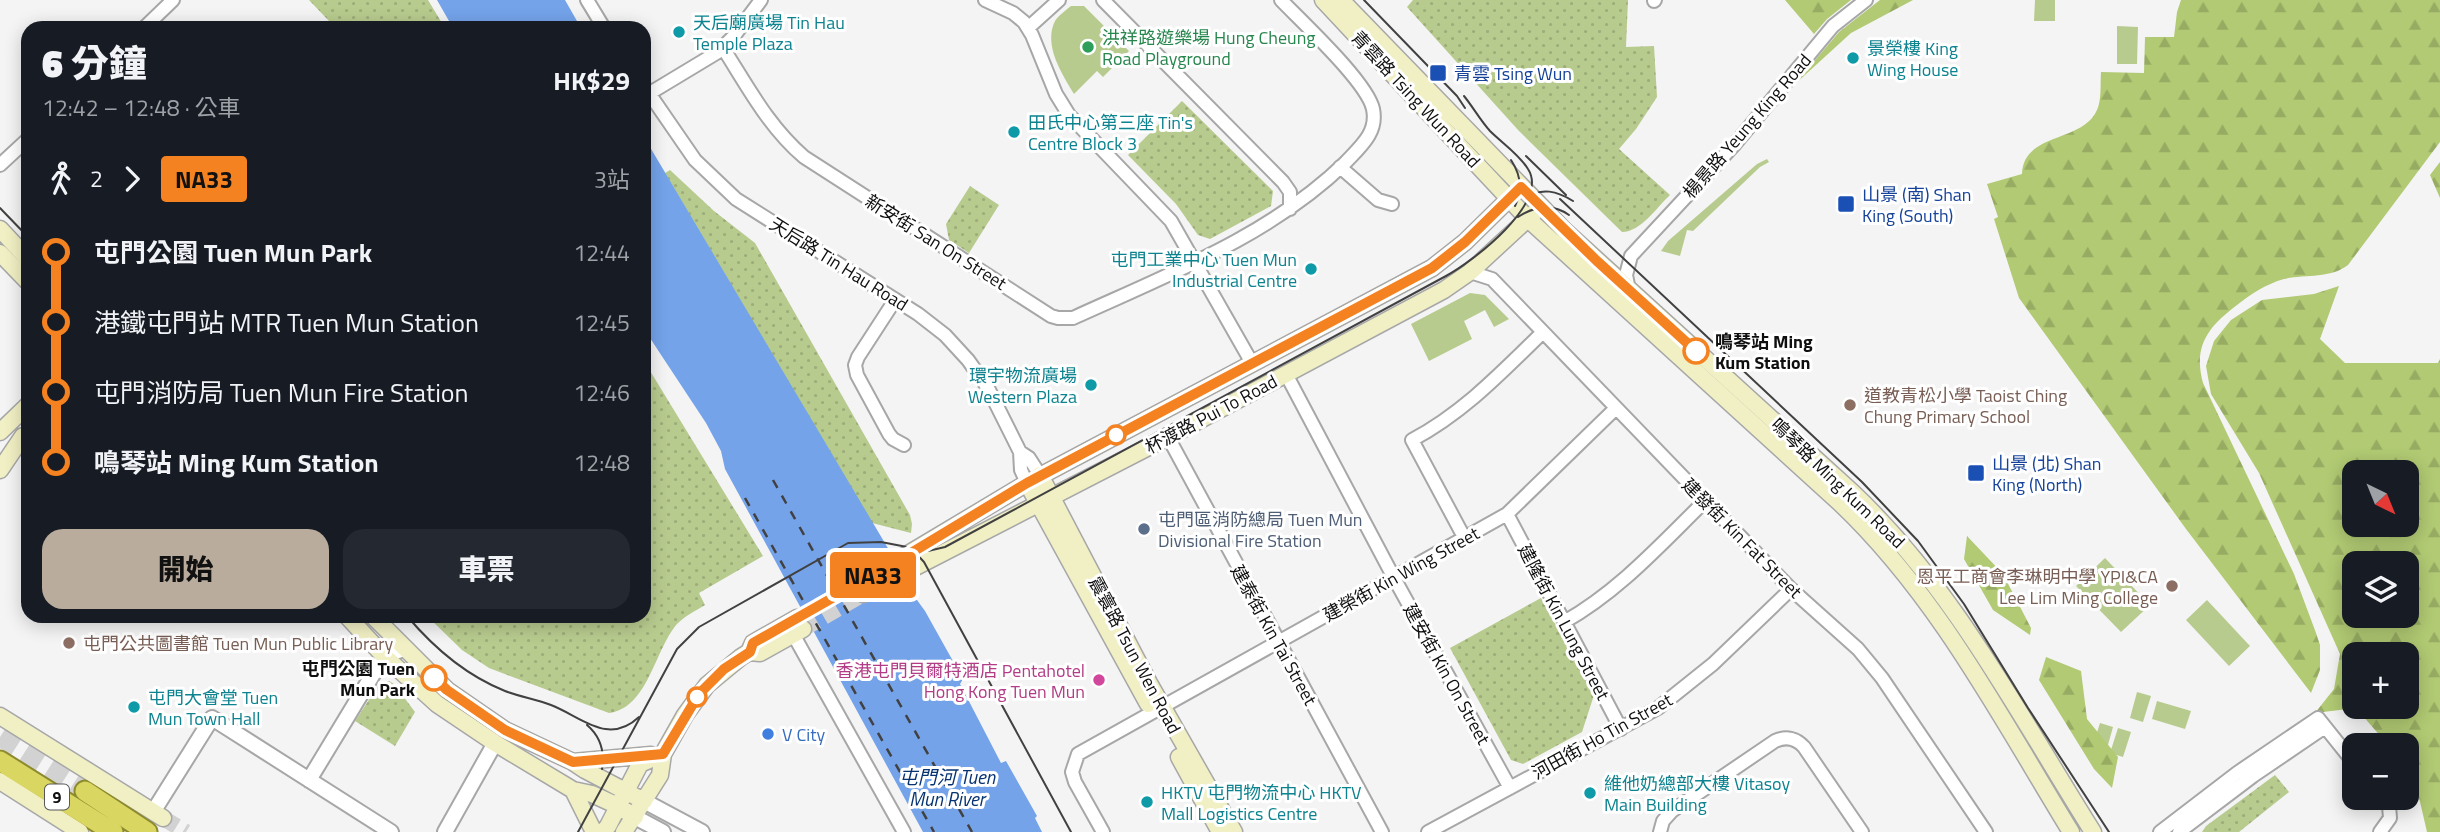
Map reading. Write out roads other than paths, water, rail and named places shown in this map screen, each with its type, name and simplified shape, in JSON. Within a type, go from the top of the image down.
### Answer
[{"type":"highway","name":"9","points":[[0,761],[113,832]]},
{"type":"highway","name":"9","points":[[85,791],[147,832]]},
{"type":"main road","name":"青雲路 Tsing Wun Road","points":[[1323,0],[1515,193]]},
{"type":"main road","name":"青雲路 Tsing Wun Road","points":[[1341,0],[1515,193]]},
{"type":"main road","name":"鳴琴路 Ming Kum Road","points":[[1515,193],[1541,207],[1852,492],[1911,552],[1960,620],[2093,832]]},
{"type":"main road","name":"鳴琴路 Ming Kum Road","points":[[1515,193],[1528,219],[1840,503],[1898,563],[1946,629],[2071,832]]},
{"type":"main road","name":"杯渡路 Pui To Road","points":[[904,566],[1033,479],[1432,268],[1465,242],[1515,193]]},
{"type":"main road","name":"杯渡路 Pui To Road","points":[[861,589],[904,566],[1044,502],[1444,290],[1470,272],[1541,207]]},
{"type":"main road","points":[[0,229],[21,252]]},
{"type":"main road","points":[[1504,241],[1528,237],[1554,243]]},
{"type":"main road","points":[[0,253],[21,275]]},
{"type":"main road","points":[[0,432],[21,412]]},
{"type":"main road","points":[[0,461],[21,439]]},
{"type":"main road","points":[[0,470],[21,441]]},
{"type":"main road","name":"震寰路 Tsun Wen Road","points":[[1033,479],[1158,710],[1220,832]]},
{"type":"main road","points":[[353,623],[384,656],[437,704],[495,743],[573,790],[645,801]]},
{"type":"main road","points":[[380,623],[447,690],[505,730],[573,762],[622,798],[635,817]]},
{"type":"main road","points":[[624,832],[660,775],[663,754],[707,685],[732,663],[750,652],[753,643],[795,626]]},
{"type":"main road","name":"震寰路 Tsun Wen Road","points":[[1158,710],[1234,832]]},
{"type":"main road","points":[[0,716],[158,815]]},
{"type":"main road","points":[[573,762],[663,754]]},
{"type":"main road","points":[[603,832],[640,764],[663,754]]},
{"type":"main road","points":[[0,781],[80,832]]},
{"type":"main road","points":[[573,790],[594,832]]},
{"type":"street","points":[[151,21],[173,0]]},
{"type":"street","points":[[587,0],[600,21]]},
{"type":"street","points":[[651,88],[723,48],[761,0]]},
{"type":"street","points":[[985,0],[1013,13],[1028,28],[1056,94],[1069,115],[1164,213],[1196,261],[1252,363]]},
{"type":"street","points":[[1028,28],[1059,0]]},
{"type":"street","points":[[1103,0],[1283,182],[1290,192],[1290,209]]},
{"type":"street","name":"新安街 San On Street","points":[[723,48],[772,126],[804,157],[1051,316],[1073,318],[1196,261],[1290,209],[1314,192],[1364,144],[1374,118],[1370,99],[1358,81],[1281,0]]},
{"type":"street","name":"楊景路 Yeung King Road","points":[[1631,256],[1735,144],[1833,26],[1866,0]]},
{"type":"street","name":"天后路 Tin Hau Road","points":[[651,96],[683,146],[736,199],[895,300],[938,330],[968,360],[988,388],[1020,452],[1021,470],[1033,479]]},
{"type":"street","points":[[0,165],[21,146]]},
{"type":"street","points":[[1340,167],[1378,200],[1392,204]]},
{"type":"street","points":[[1597,261],[1618,261],[1631,256]]},
{"type":"street","points":[[1629,290],[1626,275],[1631,256]]},
{"type":"street","name":"建發街 Kin Fat Street","points":[[1470,272],[1492,279],[1791,589],[1858,649],[1986,832]]},
{"type":"street","points":[[895,300],[858,357],[855,370],[892,439],[904,445]]},
{"type":"street","points":[[1465,539],[1412,440],[1442,423],[1476,397],[1542,333]]},
{"type":"street","name":"建安街 Kin On Street","points":[[1286,374],[1510,788]]},
{"type":"street","name":"建榮街 Kin Wing Street","points":[[1103,832],[1075,782],[1072,772],[1078,754],[1507,514],[1615,408]]},
{"type":"street","name":"建泰街 Kin Tai Street","points":[[1168,437],[1382,832]]},
{"type":"street","points":[[1564,622],[1615,588],[1705,501]]},
{"type":"street","name":"建隆街 Kin Lung Street","points":[[1507,514],[1621,729]]},
{"type":"street","name":"河田街 Ho Tin Street","points":[[1428,832],[1621,729],[1684,689],[1791,589]]},
{"type":"street","points":[[795,626],[903,830]]},
{"type":"street","points":[[309,780],[384,656],[404,649]]},
{"type":"street","points":[[158,815],[212,718],[391,832]]},
{"type":"street","points":[[2322,723],[2342,747]]},
{"type":"street","points":[[2180,832],[2322,723]]},
{"type":"street","points":[[2160,832],[2236,773],[2322,723]]},
{"type":"street","points":[[1660,832],[1663,821],[1672,811],[1775,741],[1784,738],[1793,739],[1804,747],[1862,832]]},
{"type":"street","points":[[445,832],[495,743]]},
{"type":"street","points":[[645,801],[702,832]]},
{"type":"street","points":[[2380,832],[2390,818],[2389,810]]},
{"type":"street","points":[[635,817],[663,832]]},
{"type":"water","points":[[437,0],[565,0],[577,21],[449,21]]},
{"type":"water","name":"屯門河 Tuen Mun River","points":[[651,149],[908,582],[909,589],[925,611],[963,679],[960,684],[1001,763],[1006,761],[1037,816],[1035,818],[1042,832],[923,832],[725,469],[721,451],[706,423],[651,340]]},
{"type":"tunnel","points":[[797,618],[858,584]]},
{"type":"tunnel","points":[[803,629],[863,594]]},
{"type":"tunnel","points":[[0,737],[85,791]]},
{"type":"tunnel","points":[[163,818],[186,832]]},
{"type":"tram line","points":[[1364,0],[1457,96],[1465,108]]},
{"type":"tram line","points":[[578,832],[677,649],[699,627],[848,543],[881,542],[928,551],[945,547],[1446,276],[1489,245],[1519,214],[1528,198],[1532,183],[1528,169],[1490,131],[1464,96]]},
{"type":"tram line","points":[[1526,156],[1566,195]]},
{"type":"tram line","points":[[1511,160],[1520,183],[1515,206]]},
{"type":"tram line","points":[[1525,198],[1543,191],[1573,201]]},
{"type":"tram line","points":[[1560,199],[1862,482],[1918,541],[1964,604],[2109,832]]},
{"type":"tram line","points":[[1518,217],[1544,207],[1569,215]]},
{"type":"tram line","points":[[0,208],[21,230]]},
{"type":"tram line","points":[[911,548],[924,562],[1071,832]]},
{"type":"tram line","points":[[413,623],[451,660],[505,691],[551,705],[584,722],[606,729],[617,729],[639,717]]},
{"type":"tram line","points":[[587,725],[596,734],[601,745],[602,769]]},
{"type":"railway","points":[[773,480],[972,832]]},
{"type":"railway","points":[[745,498],[934,832]]},
{"type":"place","name":"天后廟廣場 Tin Hau Temple Plaza","points":[[679,32]]},
{"type":"place","name":"洪祥路遊樂場 Hung Cheung Road Playground","points":[[1088,47]]},
{"type":"place","name":"景榮樓 King Wing House","points":[[1853,58]]},
{"type":"place","name":"青雲 Tsing Wun","points":[[1438,73]]},
{"type":"place","name":"田氏中心第三座 Tin's Centre Block 3","points":[[1014,132]]},
{"type":"place","name":"山景 (南) Shan King (South)","points":[[1846,204]]},
{"type":"place","name":"屯門工業中心 Tuen Mun Industrial Centre","points":[[1311,269]]},
{"type":"place","name":"鳴琴站 Ming Kum Station","points":[[1696,351]]},
{"type":"place","name":"環宇物流廣場 Western Plaza","points":[[1091,385]]},
{"type":"place","name":"道教青松小學 Taoist Ching Chung Primary School","points":[[1850,405]]},
{"type":"place","name":"山景 (北) Shan King (North)","points":[[1976,473]]},
{"type":"place","name":"屯門區消防總局 Tuen Mun Divisional Fire Station","points":[[1144,529]]},
{"type":"place","name":"恩平工商會李琳明中學 YPI&CA Lee Lim Ming College","points":[[2172,586]]},
{"type":"place","name":"屯門公共圖書館 Tuen Mun Public Library","points":[[69,643]]},
{"type":"place","name":"屯門公園 Tuen Mun Park","points":[[434,678]]},
{"type":"place","name":"香港屯門貝爾特酒店 Pentahotel Hong Kong Tuen Mun","points":[[1099,680]]},
{"type":"place","name":"屯門大會堂 Tuen Mun Town Hall","points":[[134,707]]},
{"type":"place","name":"V City","points":[[768,734]]},
{"type":"place","name":"維他奶總部大樓 Vitasoy Main Building","points":[[1590,793]]},
{"type":"place","name":"HKTV 屯門物流中心 HKTV Mall Logistics Centre","points":[[1147,802]]}]
